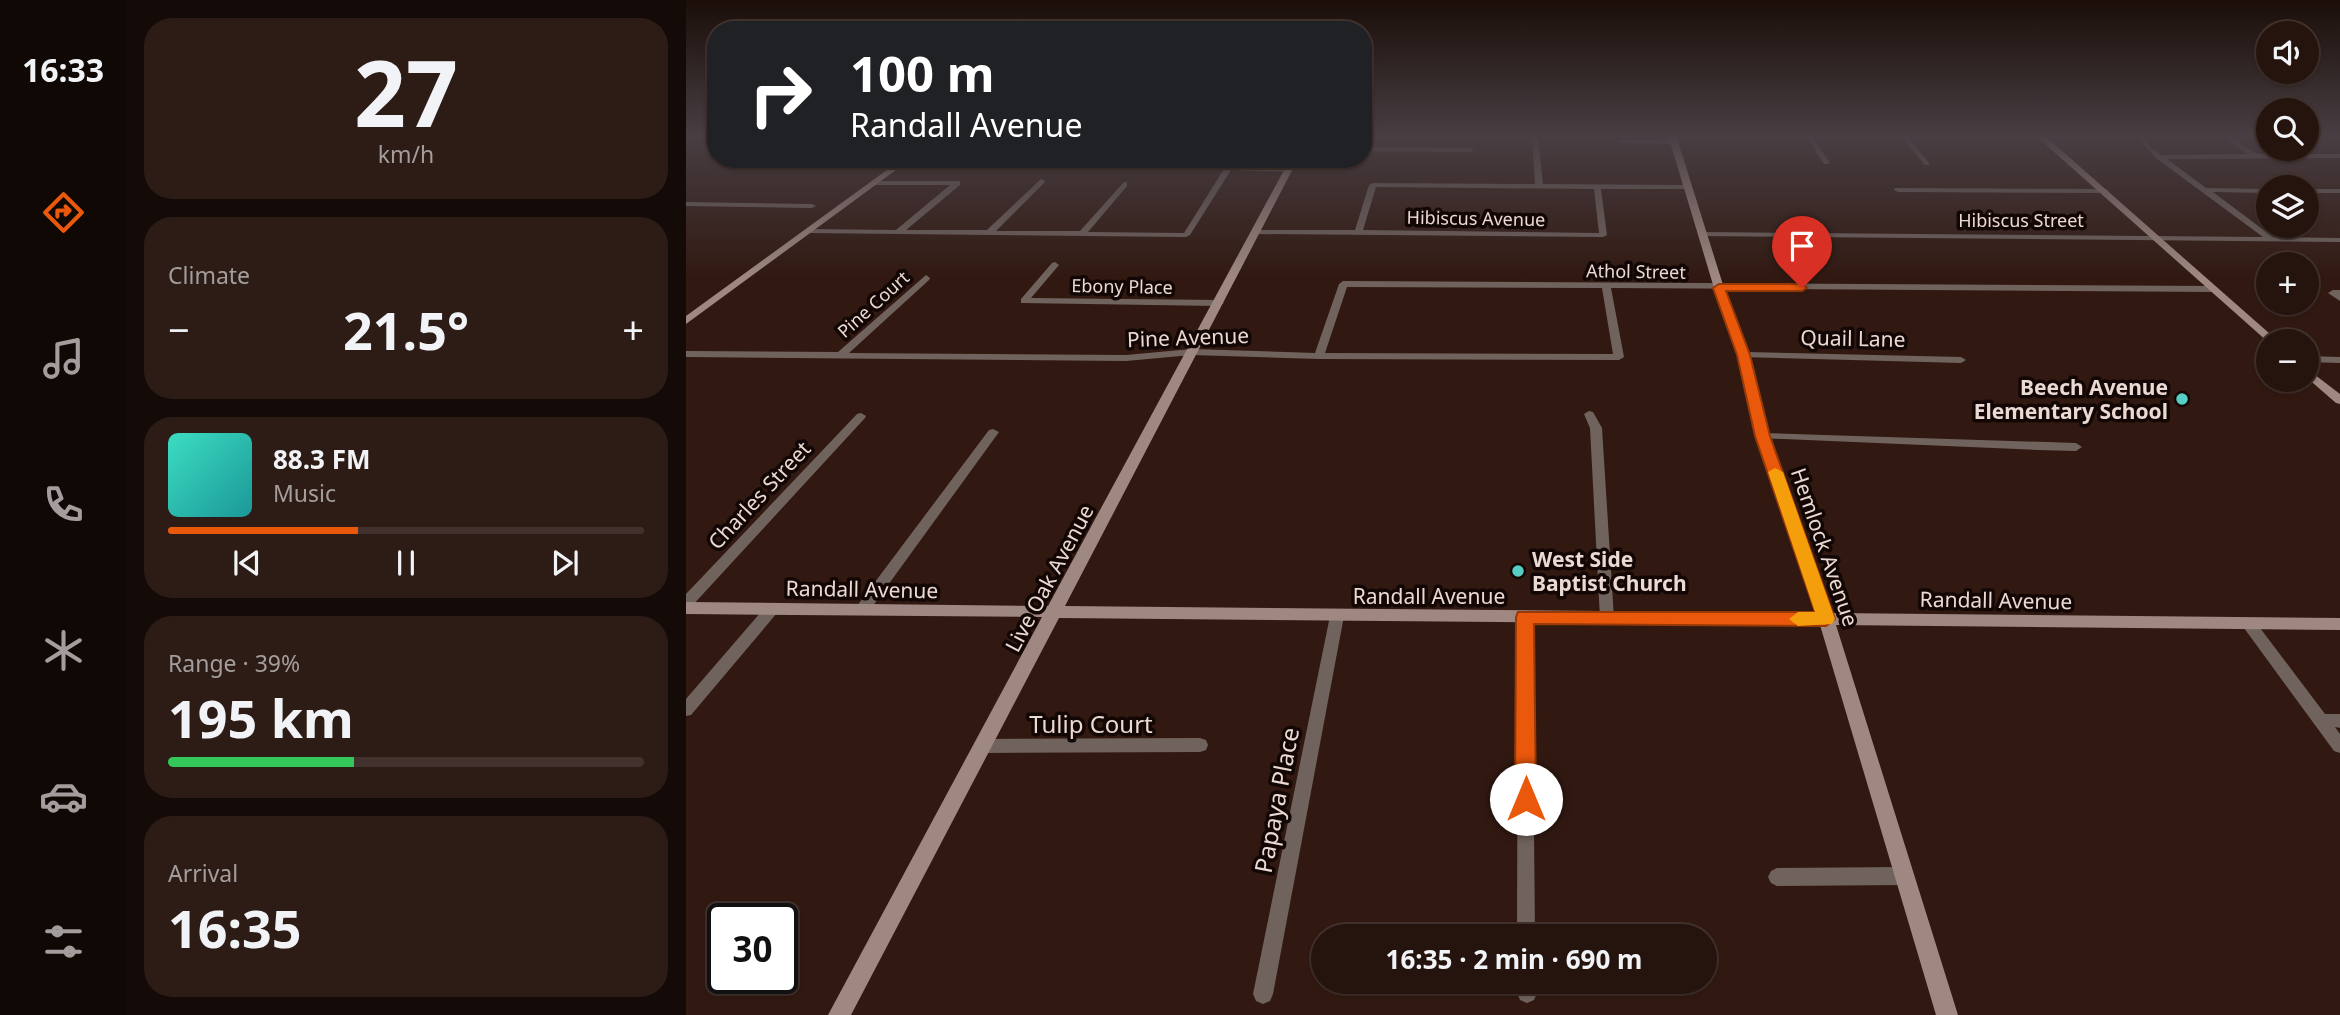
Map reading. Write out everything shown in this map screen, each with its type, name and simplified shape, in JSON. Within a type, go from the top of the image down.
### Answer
[{"type":"street","points":[[989,233],[1040,182]]},
{"type":"street","points":[[809,231],[1186,235],[1219,182]]},
{"type":"street","name":"Live Oak Avenue","points":[[839,1015],[1282,182]]},
{"type":"street","name":"Hemlock Avenue","points":[[1687,182],[1719,288],[1744,355],[1762,436],[1826,619],[1947,1015]]},
{"type":"street","points":[[2095,182],[2259,329]]},
{"type":"street","points":[[2194,182],[2270,239]]},
{"type":"street","points":[[686,321],[875,183],[957,183],[898,232]]},
{"type":"street","points":[[1083,233],[1124,184]]},
{"type":"street","points":[[1358,233],[1373,185],[1688,187]]},
{"type":"street","name":"Hibiscus Avenue","points":[[1257,232],[1603,235],[1597,186]]},
{"type":"street","points":[[1898,190],[2105,191]]},
{"type":"street","points":[[2204,190],[2256,191]]},
{"type":"street","points":[[2319,191],[2340,191]]},
{"type":"street","points":[[686,204],[812,206]]},
{"type":"street","name":"Hibiscus Street","points":[[1702,234],[2340,240]]},
{"type":"street","name":"Ebony Place","points":[[1055,265],[1024,301],[1219,303]]},
{"type":"street","name":"Pine Court","points":[[842,354],[926,278]]},
{"type":"street","name":"Athol Street","points":[[1319,356],[1343,284],[2214,289]]},
{"type":"street","name":"Pine Avenue","points":[[686,354],[1126,358],[1192,352],[1319,356],[1619,357],[1606,286]]},
{"type":"street","name":"Quail Lane","points":[[1744,355],[1961,360]]},
{"type":"street","points":[[2319,359],[2340,359]]},
{"type":"street","points":[[2319,382],[2340,400]]},
{"type":"street","points":[[1589,414],[1596,428],[1607,618]]},
{"type":"street","name":"Charles Street","points":[[686,603],[861,416]]},
{"type":"street","points":[[862,610],[993,432]]},
{"type":"street","points":[[1762,436],[2001,447],[2076,447]]},
{"type":"street","name":"Randall Avenue","points":[[686,608],[2340,624]]},
{"type":"street","points":[[686,710],[772,609]]},
{"type":"street","name":"Papaya Place","points":[[1263,994],[1337,616]]},
{"type":"street","points":[[1525,617],[1526,924]]},
{"type":"street","points":[[2249,624],[2340,746]]},
{"type":"street","points":[[2322,720],[2340,721]]},
{"type":"street","name":"Tulip Court","points":[[983,746],[1200,745]]},
{"type":"street","points":[[1777,877],[1905,876]]},
{"type":"slow traffic","points":[[1775,472],[1826,619],[1798,619]]},
{"type":"place","name":"Beech Avenue Elementary School","points":[[2182,399]]},
{"type":"place","name":"West Side Baptist Church","points":[[1518,571]]},
{"type":"route","points":[[1526,799],[1525,617],[1826,619],[1762,436],[1744,355],[1719,288],[1802,288]]}]
